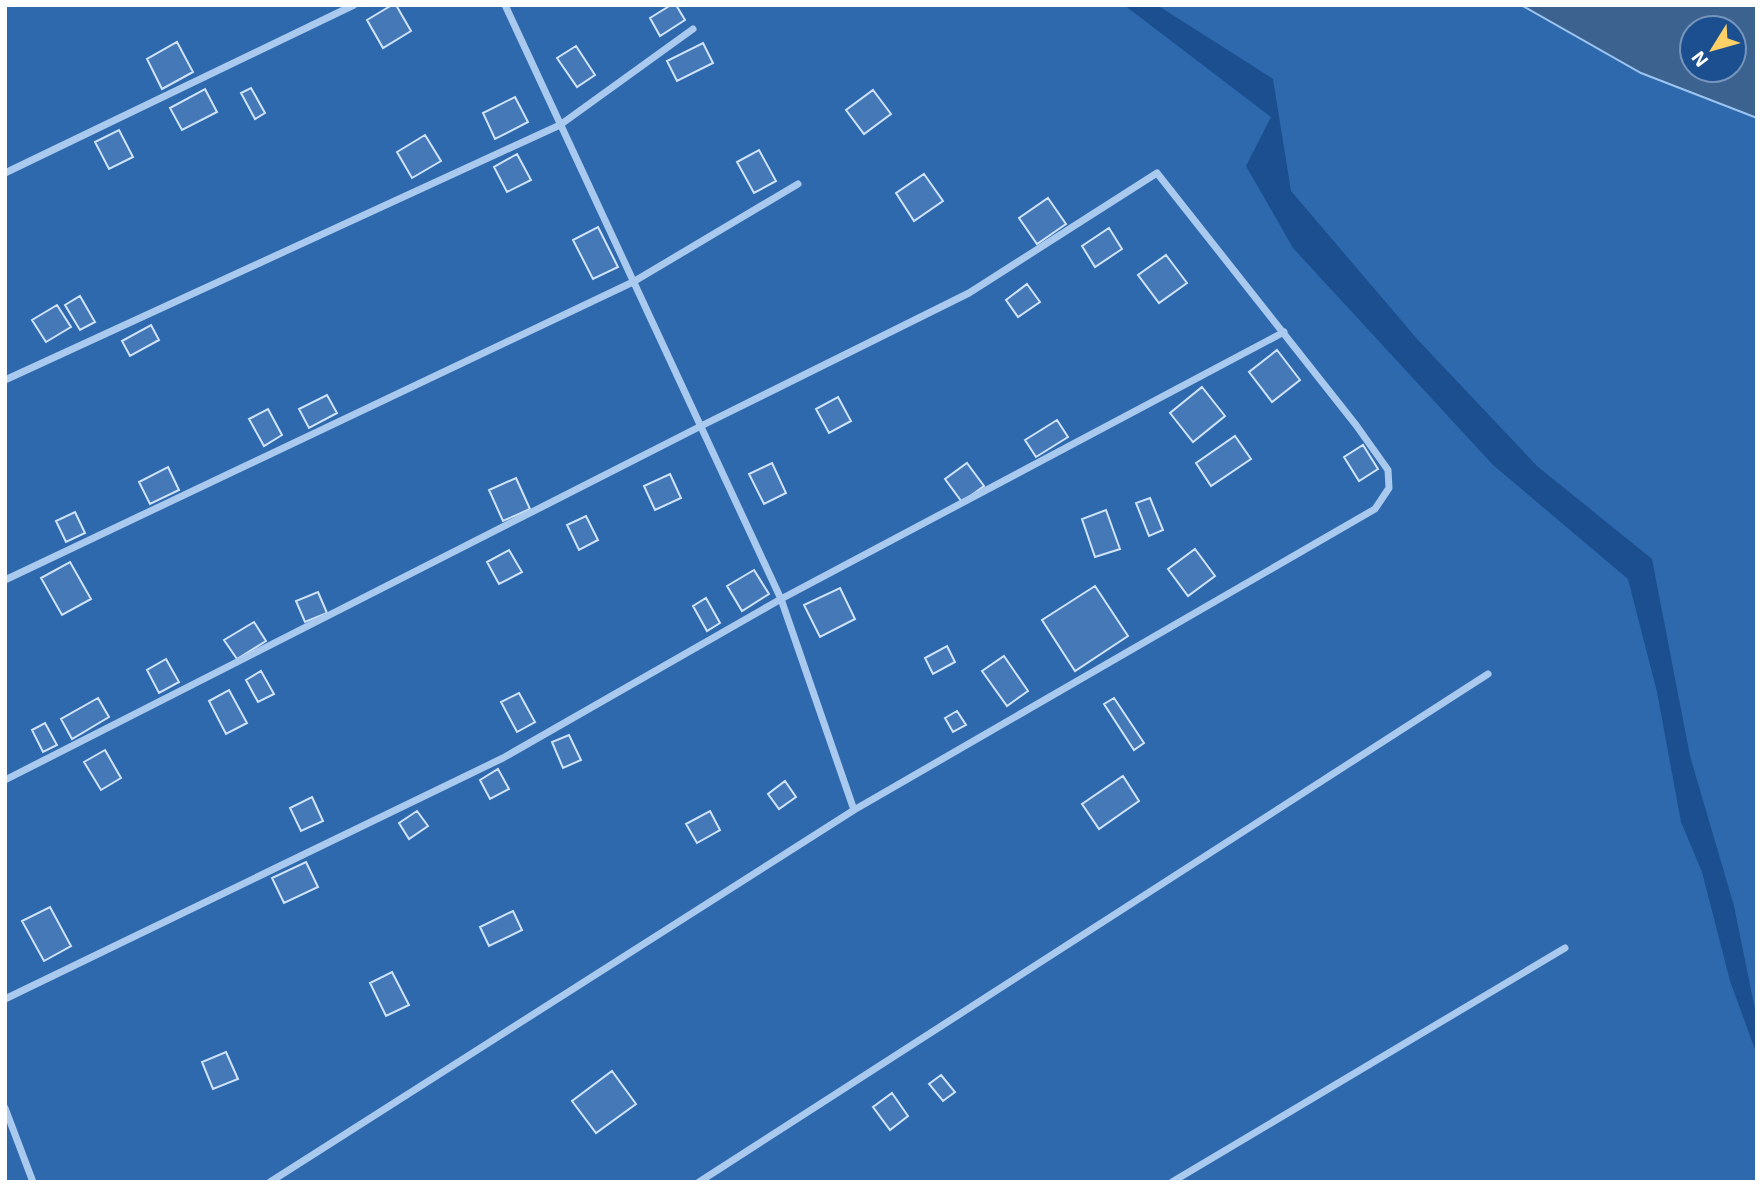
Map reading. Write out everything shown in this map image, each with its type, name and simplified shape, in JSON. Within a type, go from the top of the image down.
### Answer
[{"type":"street","points":[[5,173],[354,5]]},
{"type":"street","points":[[505,5],[781,599],[854,810]]},
{"type":"street","points":[[5,380],[560,125],[692,29]]},
{"type":"street","points":[[5,780],[701,426],[969,293],[1157,173],[1284,332],[1388,470],[1389,488],[1375,509],[854,810],[270,1182]]},
{"type":"street","points":[[5,580],[633,282],[798,184]]},
{"type":"street","points":[[5,999],[503,758],[781,599],[1284,332]]},
{"type":"street","points":[[699,1182],[1488,674]]},
{"type":"street","points":[[1172,1182],[1565,948]]},
{"type":"street","points":[[5,1108],[33,1182]]},
{"type":"shaded area","points":[[5,5],[1124,5],[1271,117],[1246,166],[1293,248],[1493,465],[1628,579],[1657,692],[1681,822],[1702,872],[1730,981],[1757,1055],[1757,1182],[5,1182]]},
{"type":"shaded area","points":[[1157,5],[1521,5],[1641,73],[1757,118],[1757,1019],[1734,906],[1690,756],[1652,559],[1537,466],[1418,340],[1291,191],[1273,79]]},
{"type":"shaded area","points":[[1521,5],[1757,5],[1757,118],[1641,73]]},
{"type":"building","points":[[396,5],[411,31],[383,48],[367,20]]},
{"type":"building","points":[[671,5],[676,5],[685,20],[660,36],[650,18]]},
{"type":"building","points":[[177,42],[193,72],[162,89],[147,59]]},
{"type":"building","points":[[703,43],[713,63],[677,81],[667,61]]},
{"type":"building","points":[[576,46],[595,75],[577,87],[557,58]]},
{"type":"building","points":[[251,88],[265,113],[255,119],[241,93]]},
{"type":"building","points":[[205,89],[217,112],[182,130],[170,108]]},
{"type":"building","points":[[873,90],[891,114],[864,134],[846,110]]},
{"type":"building","points":[[515,97],[528,122],[495,139],[483,113]]},
{"type":"building","points":[[119,130],[133,157],[109,169],[95,142]]},
{"type":"building","points":[[425,135],[441,161],[412,178],[397,152]]},
{"type":"building","points":[[759,150],[776,181],[754,193],[737,162]]},
{"type":"building","points":[[517,154],[531,180],[507,192],[494,167]]},
{"type":"building","points":[[924,174],[943,201],[914,221],[896,193]]},
{"type":"building","points":[[1048,198],[1066,224],[1037,244],[1019,218]]},
{"type":"building","points":[[598,227],[618,267],[593,279],[573,240]]},
{"type":"building","points":[[1109,228],[1122,249],[1095,267],[1082,246]]},
{"type":"building","points":[[1166,255],[1187,283],[1159,303],[1138,275]]},
{"type":"building","points":[[1027,284],[1040,302],[1018,317],[1006,300]]},
{"type":"building","points":[[80,296],[95,322],[80,330],[65,305]]},
{"type":"building","points":[[57,305],[71,327],[46,342],[32,320]]},
{"type":"building","points":[[151,325],[159,340],[130,356],[122,341]]},
{"type":"building","points":[[1277,350],[1300,380],[1272,402],[1249,372]]},
{"type":"building","points":[[1202,387],[1225,416],[1193,442],[1170,413]]},
{"type":"building","points":[[327,395],[337,413],[309,428],[299,409]]},
{"type":"building","points":[[838,397],[851,421],[829,433],[816,409]]},
{"type":"building","points":[[268,409],[282,435],[264,446],[249,419]]},
{"type":"building","points":[[1057,420],[1068,437],[1036,457],[1025,440]]},
{"type":"building","points":[[1235,436],[1251,459],[1211,486],[1196,463]]},
{"type":"building","points":[[1363,445],[1378,469],[1359,481],[1344,457]]},
{"type":"building","points":[[772,463],[786,493],[764,504],[749,474]]},
{"type":"building","points":[[967,463],[984,486],[962,502],[945,479]]},
{"type":"building","points":[[168,467],[179,490],[150,504],[139,482]]},
{"type":"building","points":[[670,474],[681,498],[655,510],[644,486]]},
{"type":"building","points":[[516,478],[530,509],[503,521],[489,490]]},
{"type":"building","points":[[1150,498],[1163,530],[1149,536],[1136,503]]},
{"type":"building","points":[[1106,510],[1120,549],[1095,557],[1082,519]]},
{"type":"building","points":[[75,512],[85,533],[66,542],[56,521]]},
{"type":"building","points":[[586,516],[598,540],[579,550],[567,525]]},
{"type":"building","points":[[1195,549],[1215,576],[1188,596],[1168,569]]},
{"type":"building","points":[[509,550],[522,572],[499,584],[487,562]]},
{"type":"building","points":[[70,562],[91,599],[62,615],[41,578]]},
{"type":"building","points":[[754,570],[769,594],[742,611],[727,586]]},
{"type":"building","points":[[1095,586],[1128,636],[1075,671],[1042,620]]},
{"type":"building","points":[[840,588],[855,619],[820,637],[804,605]]},
{"type":"building","points":[[318,592],[327,613],[305,622],[296,601]]},
{"type":"building","points":[[706,598],[720,623],[707,631],[693,606]]},
{"type":"building","points":[[254,622],[266,641],[237,659],[224,640]]},
{"type":"building","points":[[947,646],[955,662],[933,674],[925,658]]},
{"type":"building","points":[[1004,656],[1028,691],[1007,706],[982,671]]},
{"type":"building","points":[[166,659],[179,682],[159,693],[147,670]]},
{"type":"building","points":[[261,671],[274,694],[258,702],[246,680]]},
{"type":"building","points":[[229,690],[247,723],[226,734],[209,701]]},
{"type":"building","points":[[519,693],[535,722],[517,732],[501,702]]},
{"type":"building","points":[[98,698],[109,717],[72,739],[61,719]]},
{"type":"building","points":[[1114,698],[1144,743],[1134,750],[1104,704]]},
{"type":"building","points":[[957,711],[966,725],[953,732],[945,718]]},
{"type":"building","points":[[45,723],[57,745],[43,752],[32,730]]},
{"type":"building","points":[[569,735],[581,760],[563,768],[552,742]]},
{"type":"building","points":[[105,750],[121,778],[101,790],[84,762]]},
{"type":"building","points":[[498,769],[509,789],[490,799],[480,780]]},
{"type":"building","points":[[1123,776],[1139,801],[1099,829],[1082,804]]},
{"type":"building","points":[[785,781],[796,797],[779,809],[768,794]]},
{"type":"building","points":[[312,797],[323,821],[301,831],[290,808]]},
{"type":"building","points":[[417,811],[428,826],[409,839],[399,823]]},
{"type":"building","points":[[710,811],[720,830],[697,843],[686,824]]},
{"type":"building","points":[[306,862],[318,887],[284,903],[272,878]]},
{"type":"building","points":[[50,907],[71,946],[44,961],[22,921]]},
{"type":"building","points":[[513,911],[522,930],[489,946],[480,927]]},
{"type":"building","points":[[392,972],[409,1005],[386,1016],[370,983]]},
{"type":"building","points":[[226,1052],[238,1079],[213,1089],[202,1062]]},
{"type":"building","points":[[612,1071],[636,1104],[596,1133],[572,1101]]},
{"type":"building","points":[[941,1075],[955,1092],[943,1101],[929,1084]]},
{"type":"building","points":[[892,1093],[908,1116],[890,1130],[873,1107]]}]
